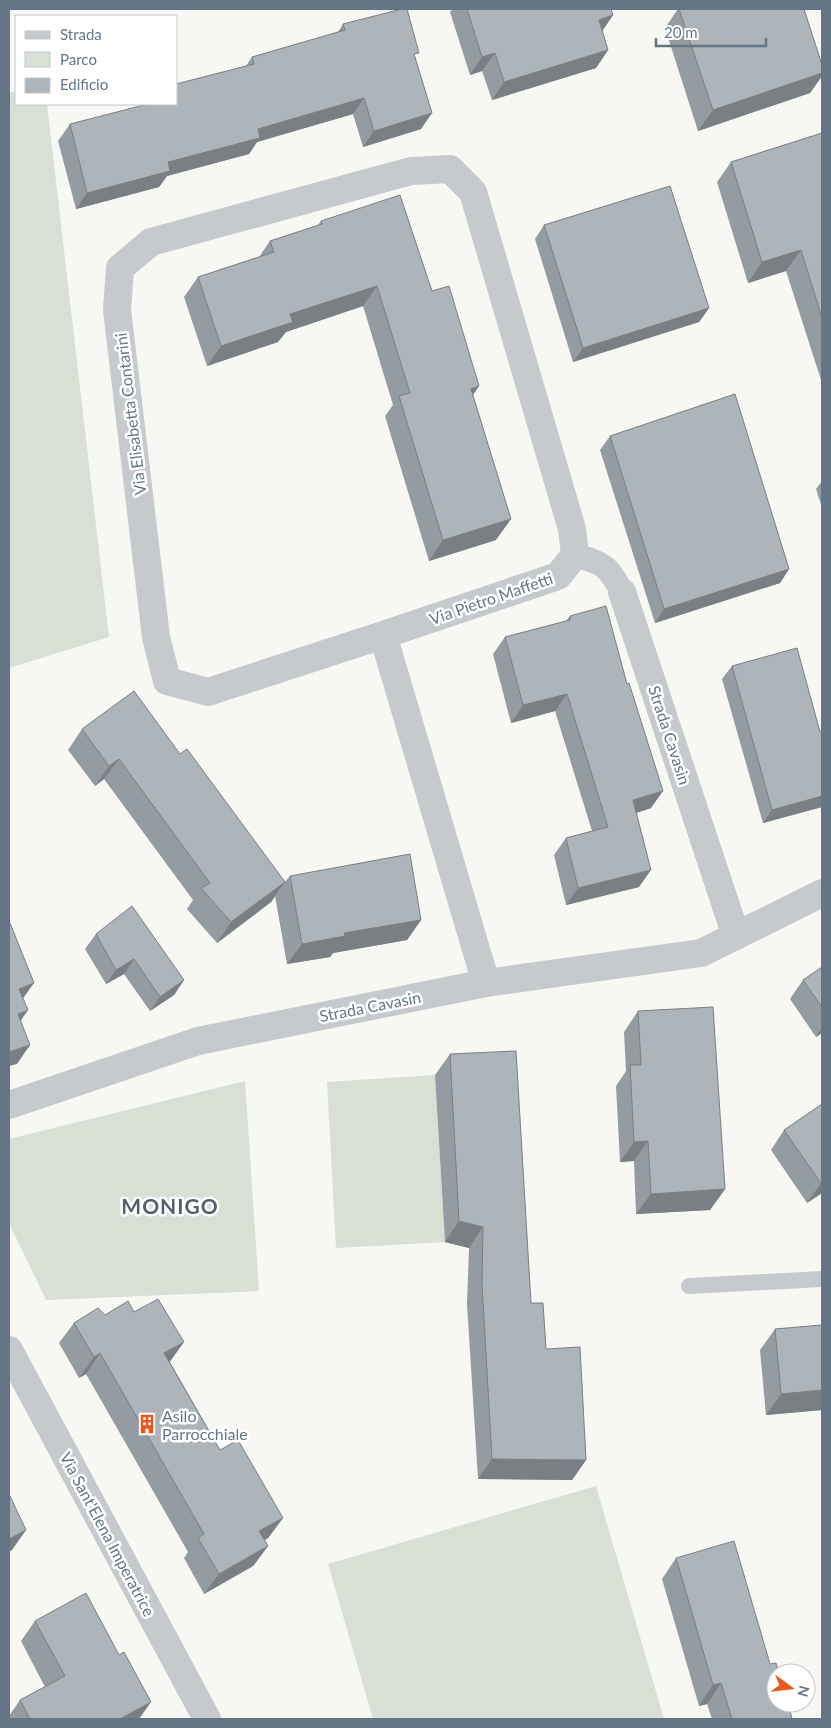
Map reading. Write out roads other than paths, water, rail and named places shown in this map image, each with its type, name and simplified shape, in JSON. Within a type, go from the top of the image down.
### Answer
[{"type":"street","name":"Via Elisabetta Contarini","points":[[383,636],[208,692],[167,681],[156,637],[117,310],[120,268],[151,242],[411,171],[450,169],[473,192],[572,529],[575,555]]},
{"type":"street","points":[[575,555],[593,561],[611,571],[622,592]]},
{"type":"street","name":"Via Pietro Maffetti","points":[[383,636],[558,576],[575,555]]},
{"type":"street","name":"Strada Cavasin","points":[[622,592],[736,936]]},
{"type":"street","points":[[383,636],[486,983]]},
{"type":"street","name":"Strada Cavasin","points":[[9,1105],[198,1041],[486,983],[701,953],[822,893]]},
{"type":"street","name":"Via Sant'Elena Imperatrice","points":[[9,1350],[207,1719]]},
{"type":"lane","points":[[688,1286],[822,1279]]},
{"type":"place","name":"Asilo Parrocchiale","points":[[147,1424]]},
{"type":"district","name":"MONIGO","points":[[170,1205]]}]
